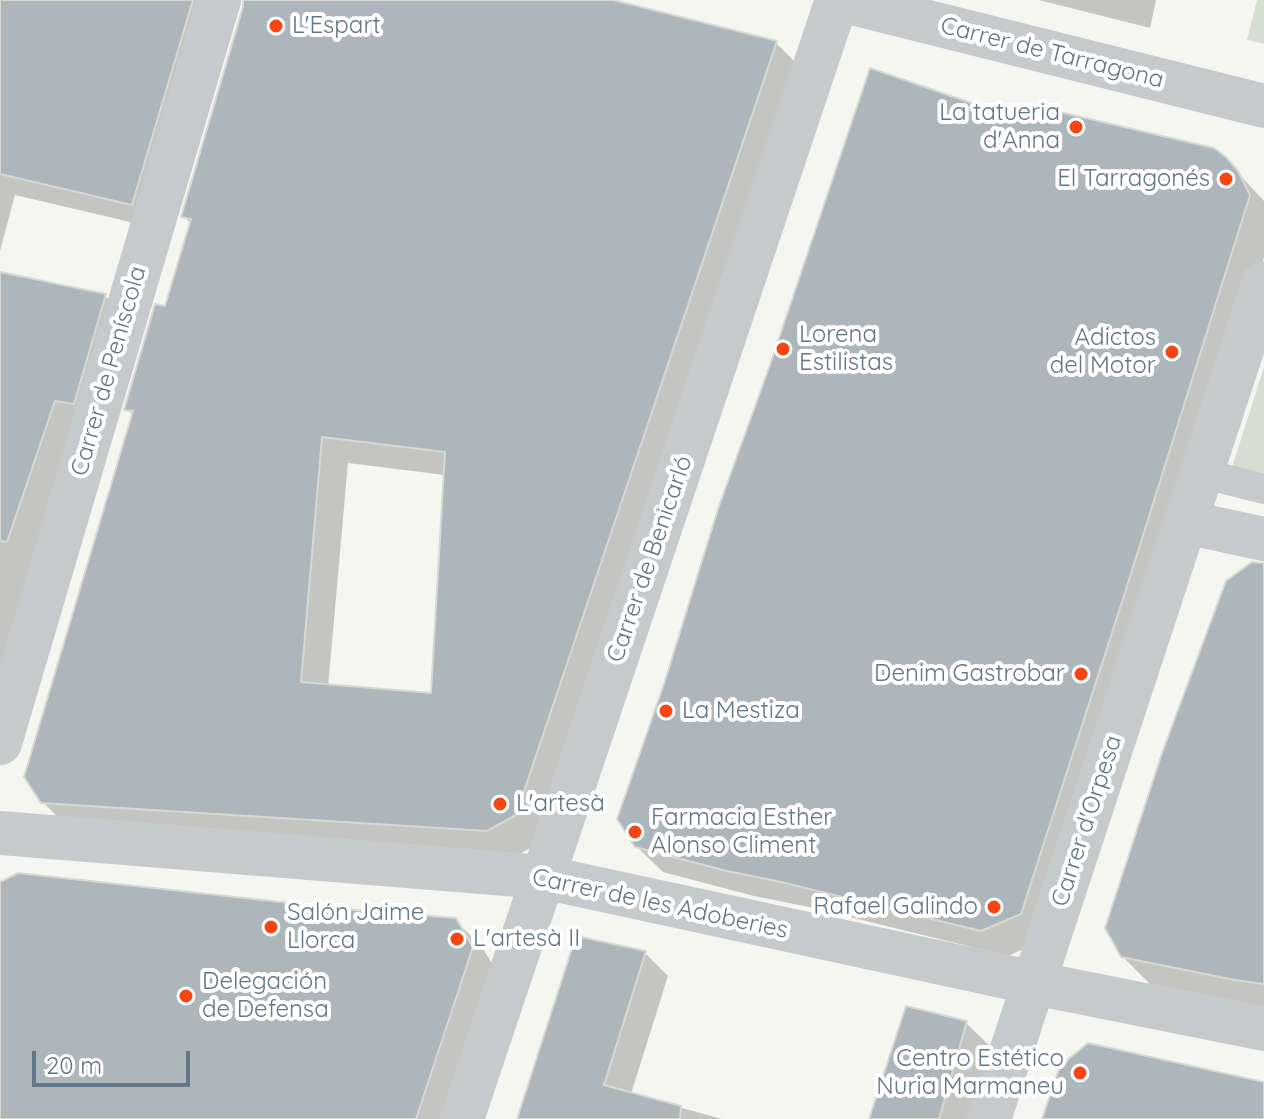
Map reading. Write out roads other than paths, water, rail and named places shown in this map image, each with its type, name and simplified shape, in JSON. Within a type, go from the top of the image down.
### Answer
[{"type":"street","name":"Carrer de Peníscola","points":[[0,743],[219,0]]},
{"type":"street","name":"Carrer de Tarragona","points":[[839,0],[1264,106]]},
{"type":"street","name":"Carrer de Benicarló","points":[[462,1119],[839,0]]},
{"type":"street","name":"Carrer d'Orpesa","points":[[989,1119],[1264,283]]},
{"type":"street","points":[[1185,522],[1264,539]]},
{"type":"street","name":"Carrer de les Adoberies","points":[[0,833],[543,877],[1034,983],[1264,1029]]},
{"type":"lane","points":[[1201,473],[1264,489]]},
{"type":"place","name":"L'Espart","points":[[276,26]]},
{"type":"place","name":"La tatueria d'Anna","points":[[1076,127]]},
{"type":"place","name":"El Tarragonés","points":[[1226,179]]},
{"type":"place","name":"Lorena Estilistas","points":[[783,349]]},
{"type":"place","name":"Adictos del Motor","points":[[1172,352]]},
{"type":"place","name":"Denim Gastrobar","points":[[1081,674]]},
{"type":"place","name":"La Mestiza","points":[[666,711]]},
{"type":"place","name":"L'artesà","points":[[500,804]]},
{"type":"place","name":"Farmacia Esther Alonso Climent","points":[[635,832]]},
{"type":"place","name":"Rafael Galindo","points":[[994,907]]},
{"type":"place","name":"Salón Jaime Llorca","points":[[271,927]]},
{"type":"place","name":"L'artesà II","points":[[457,939]]},
{"type":"place","name":"Delegación de Defensa","points":[[186,996]]},
{"type":"place","name":"Centro Estético Nuria Marmaneu","points":[[1080,1073]]}]
